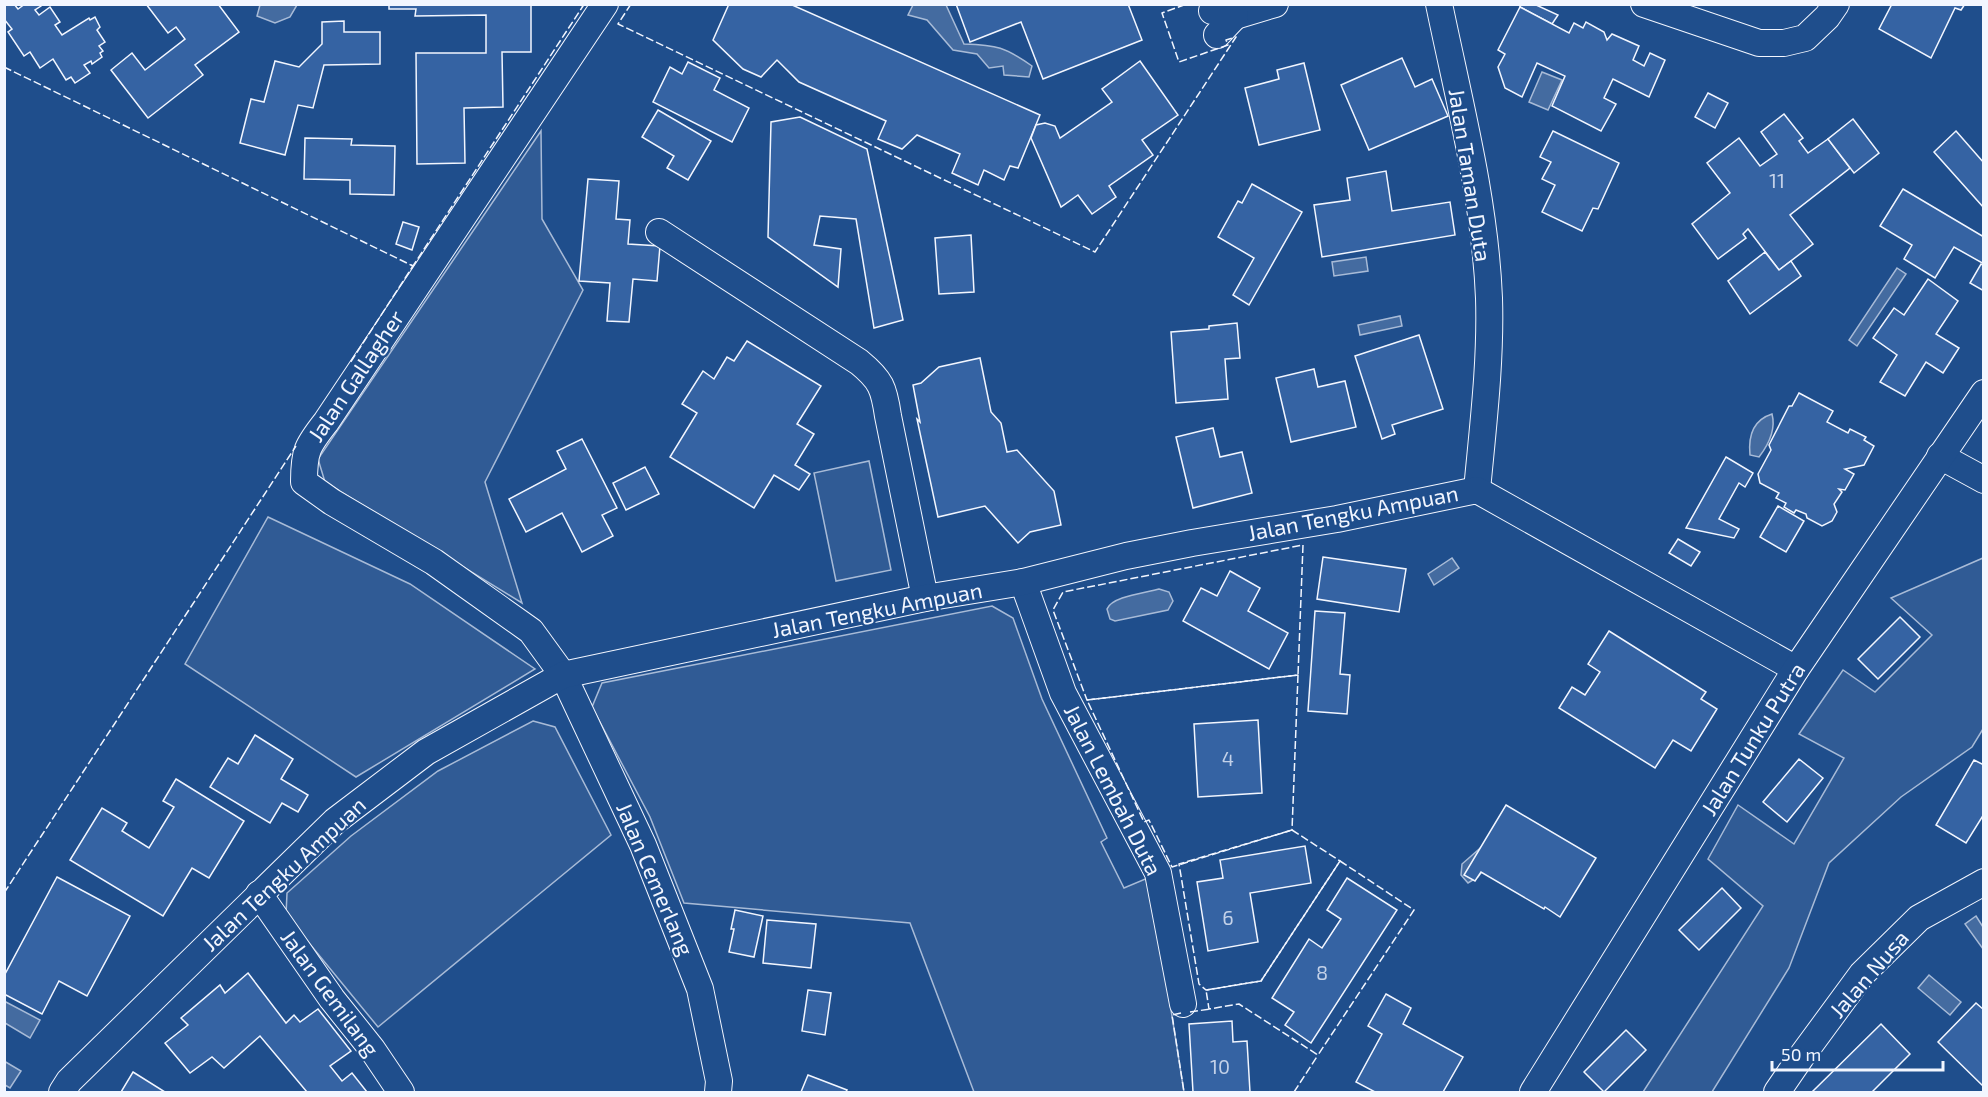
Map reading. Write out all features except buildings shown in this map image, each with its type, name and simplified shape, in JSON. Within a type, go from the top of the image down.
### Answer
[{"type":"street","name":"Jalan Gallagher","points":[[563,675],[531,631],[434,562],[332,502],[304,482],[304,459],[309,444],[326,422],[605,4]]},
{"type":"street","points":[[1222,21],[1275,4]]},
{"type":"street","name":"Jalan Taman Duta","points":[[1439,4],[1481,211],[1489,298],[1486,394],[1477,490]]},
{"type":"street","points":[[1644,4],[1759,43],[1784,43],[1805,38],[1827,17],[1836,4]]},
{"type":"street","points":[[659,232],[859,362],[872,373],[884,391],[925,598]]},
{"type":"street","name":"Jalan Tunku Putra","points":[[1533,1092],[1796,669],[1983,393]]},
{"type":"street","points":[[1941,456],[1983,480]]},
{"type":"street","name":"Jalan Tengku Ampuan","points":[[63,1092],[69,1081],[335,821],[426,752],[563,675],[925,598],[1023,582],[1137,554],[1337,519],[1477,490],[1796,669]]},
{"type":"street","name":"Jalan Lembah Duta","points":[[1023,582],[1063,693],[1158,873],[1183,1004]]},
{"type":"street","name":"Jalan Cemerlang","points":[[563,675],[643,845],[700,989],[719,1081],[718,1092]]},
{"type":"street","name":"Jalan Nusa","points":[[1777,1092],[1862,974],[1919,918],[1983,882]]},
{"type":"street","name":"Jalan Gemilang","points":[[259,894],[332,999],[372,1049],[401,1092]]},
{"type":"shaded area","points":[[260,4],[297,5],[290,17],[275,23],[257,16]]},
{"type":"shaded area","points":[[913,5],[946,5],[964,44],[993,46],[1015,55],[1032,66],[1029,77],[1004,75],[1003,66],[989,68],[977,54],[953,50],[927,20],[908,15]]},
{"type":"shaded area","points":[[1542,72],[1562,80],[1548,110],[1529,102]]},
{"type":"shaded area","points":[[541,131],[542,219],[583,290],[485,482],[522,603],[325,482],[318,459]]},
{"type":"shaded area","points":[[1366,257],[1368,271],[1334,276],[1332,262]]},
{"type":"shaded area","points":[[1897,268],[1906,274],[1857,346],[1849,340]]},
{"type":"shaded area","points":[[1400,316],[1402,326],[1360,335],[1358,325]]},
{"type":"shaded area","points":[[1772,414],[1772,431],[1766,447],[1759,457],[1750,455],[1753,429],[1760,420]]},
{"type":"shaded area","points":[[869,461],[891,570],[836,581],[814,473]]},
{"type":"shaded area","points":[[268,517],[410,584],[535,669],[356,777],[185,664]]},
{"type":"shaded area","points":[[1452,558],[1459,568],[1434,585],[1428,574]]},
{"type":"shaded area","points":[[1983,558],[1983,729],[1972,747],[1901,797],[1829,863],[1789,968],[1712,1092],[1643,1092],[1763,906],[1708,859],[1738,805],[1794,844],[1844,758],[1799,734],[1843,670],[1875,692],[1932,635],[1891,598]]},
{"type":"shaded area","points":[[1159,589],[1169,592],[1173,601],[1168,610],[1115,621],[1110,619],[1107,609],[1115,601]]},
{"type":"shaded area","points":[[992,606],[1013,618],[1042,699],[1107,838],[1101,842],[1124,888],[1150,877],[1184,1092],[974,1092],[910,923],[684,903],[650,817],[592,707],[602,683]]},
{"type":"shaded area","points":[[533,721],[555,727],[611,835],[378,1027],[286,915],[287,893],[351,836],[438,771]]},
{"type":"shaded area","points":[[1485,844],[1497,852],[1478,877],[1468,883],[1461,875],[1462,864]]},
{"type":"shaded area","points":[[1976,916],[1983,927],[1983,949],[1965,924]]},
{"type":"shaded area","points":[[1929,975],[1961,1002],[1950,1015],[1918,988]]},
{"type":"shaded area","points":[[4,1001],[40,1020],[30,1038],[5,1023]]},
{"type":"shaded area","points":[[4,1061],[21,1071],[10,1088],[5,1085]]},
{"type":"fence","points":[[411,265],[413,266],[583,6],[578,4]]},
{"type":"fence","points":[[631,4],[618,24],[1095,252],[1236,37],[1226,40],[1228,45],[1179,62],[1162,13],[1187,4]]},
{"type":"fence","points":[[4,67],[413,266],[350,363]]},
{"type":"fence","points":[[4,893],[296,446]]},
{"type":"fence","points":[[1303,545],[1298,675],[1087,700],[1053,610],[1063,592],[1303,545]]},
{"type":"fence","points":[[1298,675],[1292,830],[1172,867],[1149,820],[1144,822],[1087,700],[1298,675]]},
{"type":"fence","points":[[1292,830],[1340,861],[1261,981],[1206,990],[1199,984],[1179,864],[1292,830]]},
{"type":"fence","points":[[1340,861],[1414,910],[1318,1055],[1239,1004],[1209,1009],[1206,990],[1261,981],[1340,861]]},
{"type":"fence","points":[[1190,1012],[1210,1009]]},
{"type":"fence","points":[[1181,1013],[1172,1015],[1184,1092]]},
{"type":"fence","points":[[1294,1092],[1318,1055]]}]
